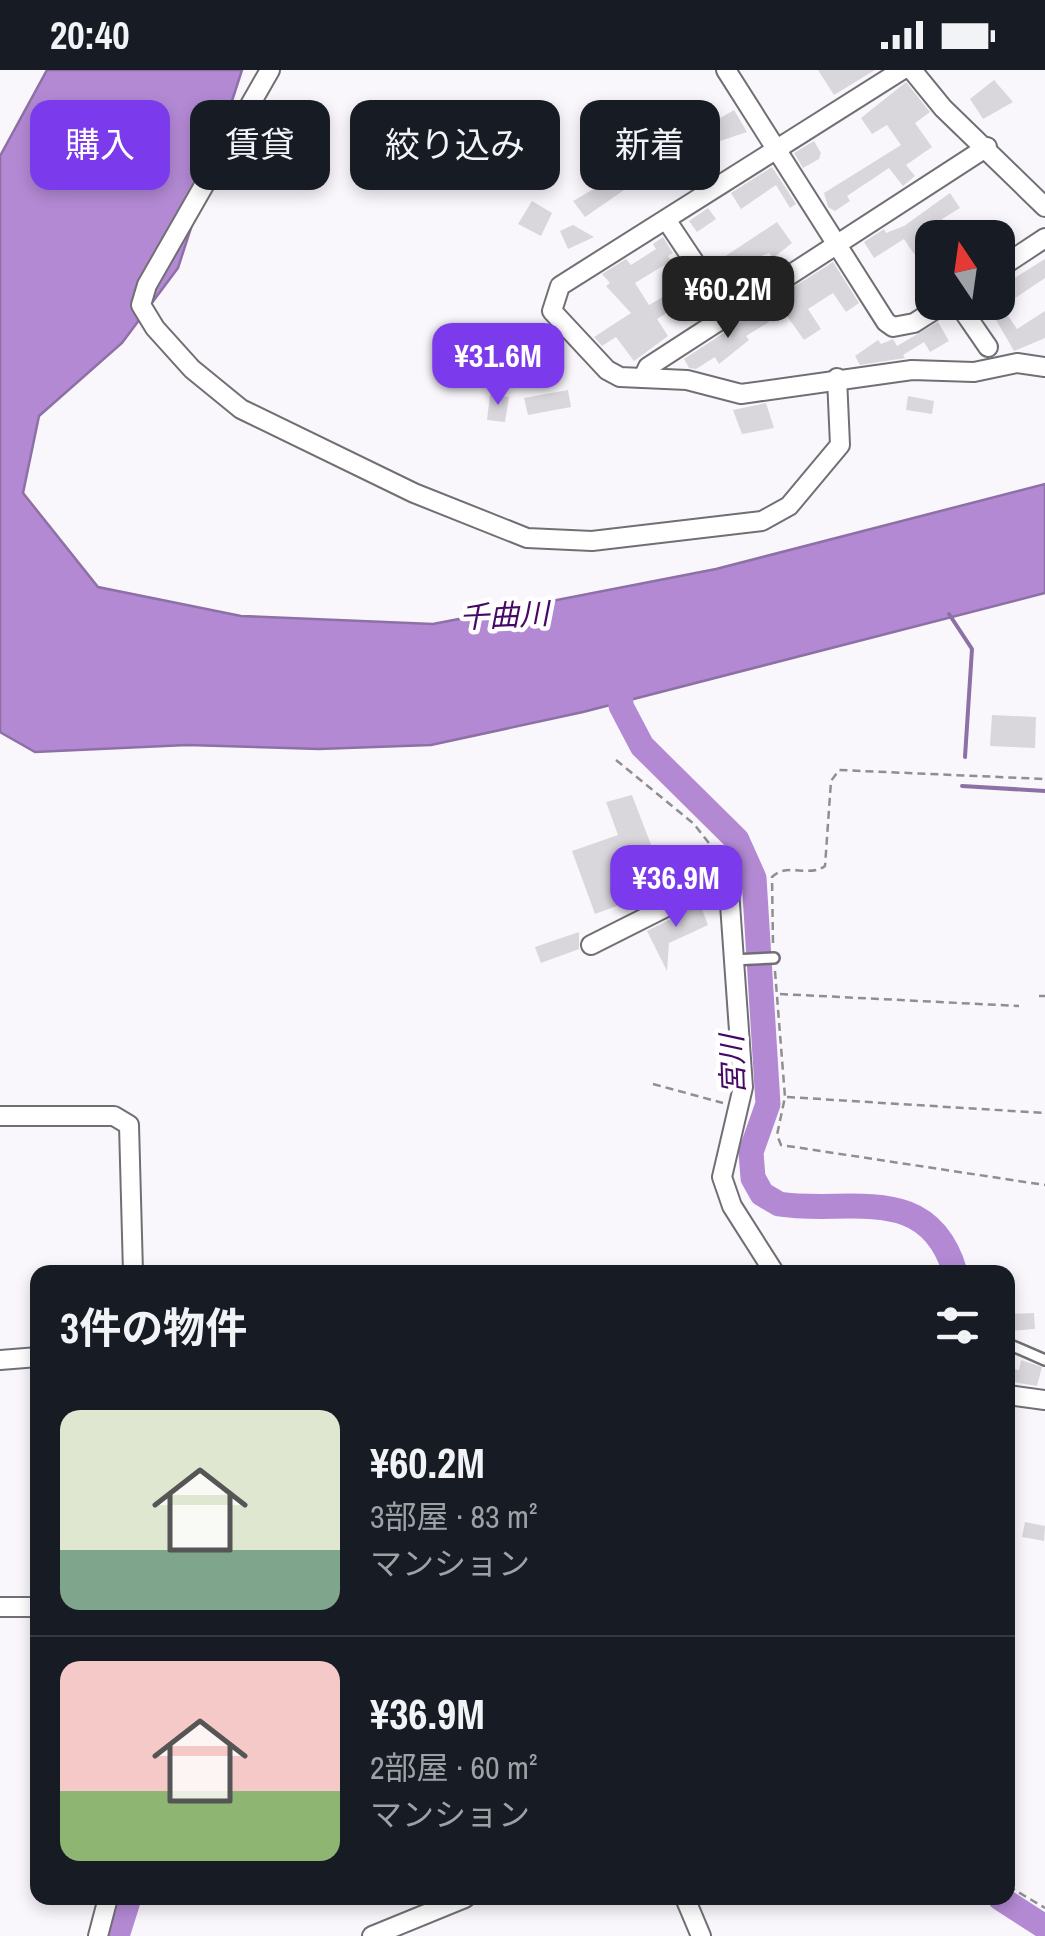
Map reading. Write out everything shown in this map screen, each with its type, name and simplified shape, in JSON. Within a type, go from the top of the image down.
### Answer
[{"type":"street","points":[[270,70],[147,285],[141,305],[155,328],[192,368],[240,409],[414,492],[527,538],[592,542],[776,516],[840,445],[837,378]]},
{"type":"street","points":[[726,70],[893,327],[919,320]]},
{"type":"street","points":[[902,70],[560,286],[552,311],[560,324],[607,370],[620,376],[687,380],[741,394],[926,369],[974,372],[1018,364],[1045,367]]},
{"type":"street","points":[[912,70],[943,108],[1045,207]]},
{"type":"street","points":[[643,378],[648,367],[987,147]]},
{"type":"street","points":[[667,221],[728,314]]},
{"type":"street","points":[[1015,258],[1045,238]]},
{"type":"street","points":[[969,320],[988,347]]},
{"type":"street","points":[[591,945],[728,876],[740,960],[742,1087],[722,1177],[732,1206],[770,1265]]},
{"type":"street","points":[[0,1116],[114,1116],[129,1124],[133,1265]]},
{"type":"street","points":[[0,1360],[30,1358]]},
{"type":"street","points":[[1015,1396],[1045,1400]]},
{"type":"street","points":[[0,1607],[30,1607]]},
{"type":"street","points":[[98,1936],[106,1905]]},
{"type":"street","points":[[372,1936],[447,1905]]},
{"type":"street","points":[[687,1905],[701,1936]]},
{"type":"lane","points":[[740,960],[771,958]]},
{"type":"lane","points":[[1015,1347],[1045,1360]]},
{"type":"path","points":[[616,760],[694,824],[720,854],[728,876]]},
{"type":"path","points":[[1045,779],[844,769],[835,773],[825,866],[818,871],[782,870],[772,877],[771,958],[778,994],[785,1097],[777,1135],[785,1148],[1045,1184]]},
{"type":"path","points":[[778,994],[1019,1006]]},
{"type":"path","points":[[1039,996],[1045,996]]},
{"type":"path","points":[[653,1084],[740,1106]]},
{"type":"path","points":[[785,1097],[1045,1113]]},
{"type":"path","points":[[1015,1890],[1045,1908]]},
{"type":"water","name":"千曲川","points":[[47,70],[242,70],[232,100],[190,100],[190,190],[203,190],[178,268],[122,343],[39,416],[23,493],[98,587],[241,616],[433,624],[716,569],[1045,484],[1045,593],[583,712],[431,745],[319,749],[187,745],[35,752],[0,732],[0,156],[30,101],[30,190],[170,190],[170,100],[31,100]]},
{"type":"building","points":[[818,70],[875,70],[834,95]]},
{"type":"building","points":[[994,80],[1013,102],[983,119],[970,99]]},
{"type":"building","points":[[906,82],[930,112],[915,123],[932,147],[906,165],[915,176],[903,186],[889,168],[847,196],[850,201],[835,211],[828,207],[824,193],[901,145],[887,125],[872,134],[861,118]]},
{"type":"building","points":[[734,110],[747,132],[720,141],[720,118]]},
{"type":"building","points":[[814,141],[821,153],[819,159],[803,168],[794,153]]},
{"type":"building","points":[[772,167],[796,204],[790,208],[776,185],[741,209],[731,193]]},
{"type":"building","points":[[592,190],[624,190],[585,217],[573,201]]},
{"type":"building","points":[[950,193],[960,208],[943,220],[915,220],[914,254],[904,239],[874,258],[864,242],[884,229],[886,233],[904,226]]},
{"type":"building","points":[[532,201],[552,213],[541,236],[518,224]]},
{"type":"building","points":[[708,208],[716,219],[697,232],[689,221]]},
{"type":"building","points":[[777,222],[792,243],[773,258],[769,253],[754,259],[722,280],[712,265]]},
{"type":"building","points":[[573,225],[594,237],[568,249],[560,231]]},
{"type":"building","points":[[663,237],[673,253],[668,256],[671,261],[635,283],[649,305],[675,290],[683,303],[657,319],[668,336],[634,361],[616,337],[602,346],[594,337],[631,313],[606,286],[610,283],[602,274],[626,259],[631,265],[656,249],[653,244]]},
{"type":"building","points":[[1045,259],[1045,278],[1015,298],[1015,278]]},
{"type":"building","points":[[833,262],[859,303],[846,312],[833,293],[808,309],[821,329],[804,340],[775,299]]},
{"type":"building","points":[[762,308],[769,322],[746,336],[749,340],[719,364],[715,357],[696,369],[689,368],[684,359]]},
{"type":"building","points":[[1045,311],[1045,338],[1014,351],[996,320],[1011,320],[1017,329]]},
{"type":"building","points":[[938,322],[949,341],[930,352],[924,342],[903,355],[905,358],[860,365],[855,356],[878,340],[881,344],[893,339],[897,346]]},
{"type":"building","points":[[568,390],[571,407],[528,415],[524,398]]},
{"type":"building","points":[[490,395],[509,397],[505,422],[487,420]]},
{"type":"building","points":[[908,396],[934,401],[932,414],[906,410]]},
{"type":"building","points":[[766,403],[774,428],[742,434],[733,410]]},
{"type":"building","points":[[992,715],[1036,717],[1035,748],[990,746]]},
{"type":"building","points":[[632,795],[669,892],[645,904],[641,897],[595,914],[572,851],[618,835],[606,802]]},
{"type":"building","points":[[700,904],[708,925],[669,943],[667,971],[647,931]]},
{"type":"building","points":[[579,932],[579,949],[541,963],[535,947]]},
{"type":"building","points":[[1034,1313],[1035,1329],[1015,1330],[1015,1314]]},
{"type":"building","points":[[1021,1360],[1042,1367],[1037,1386],[1015,1382],[1015,1369],[1019,1370]]},
{"type":"building","points":[[1025,1522],[1045,1526],[1044,1541],[1022,1537]]},
{"type":"waterway","points":[[949,614],[972,649],[965,757]]},
{"type":"waterway","name":"宮川","points":[[620,671],[621,706],[642,746],[737,840],[754,878],[768,1104],[751,1152],[753,1178],[762,1194],[779,1204],[857,1206],[905,1213],[926,1224],[942,1243],[952,1265]]},
{"type":"waterway","points":[[962,786],[1045,791]]},
{"type":"waterway","points":[[117,1936],[127,1905]]},
{"type":"waterway","name":"宮川","points":[[1011,1905],[1045,1927]]}]
